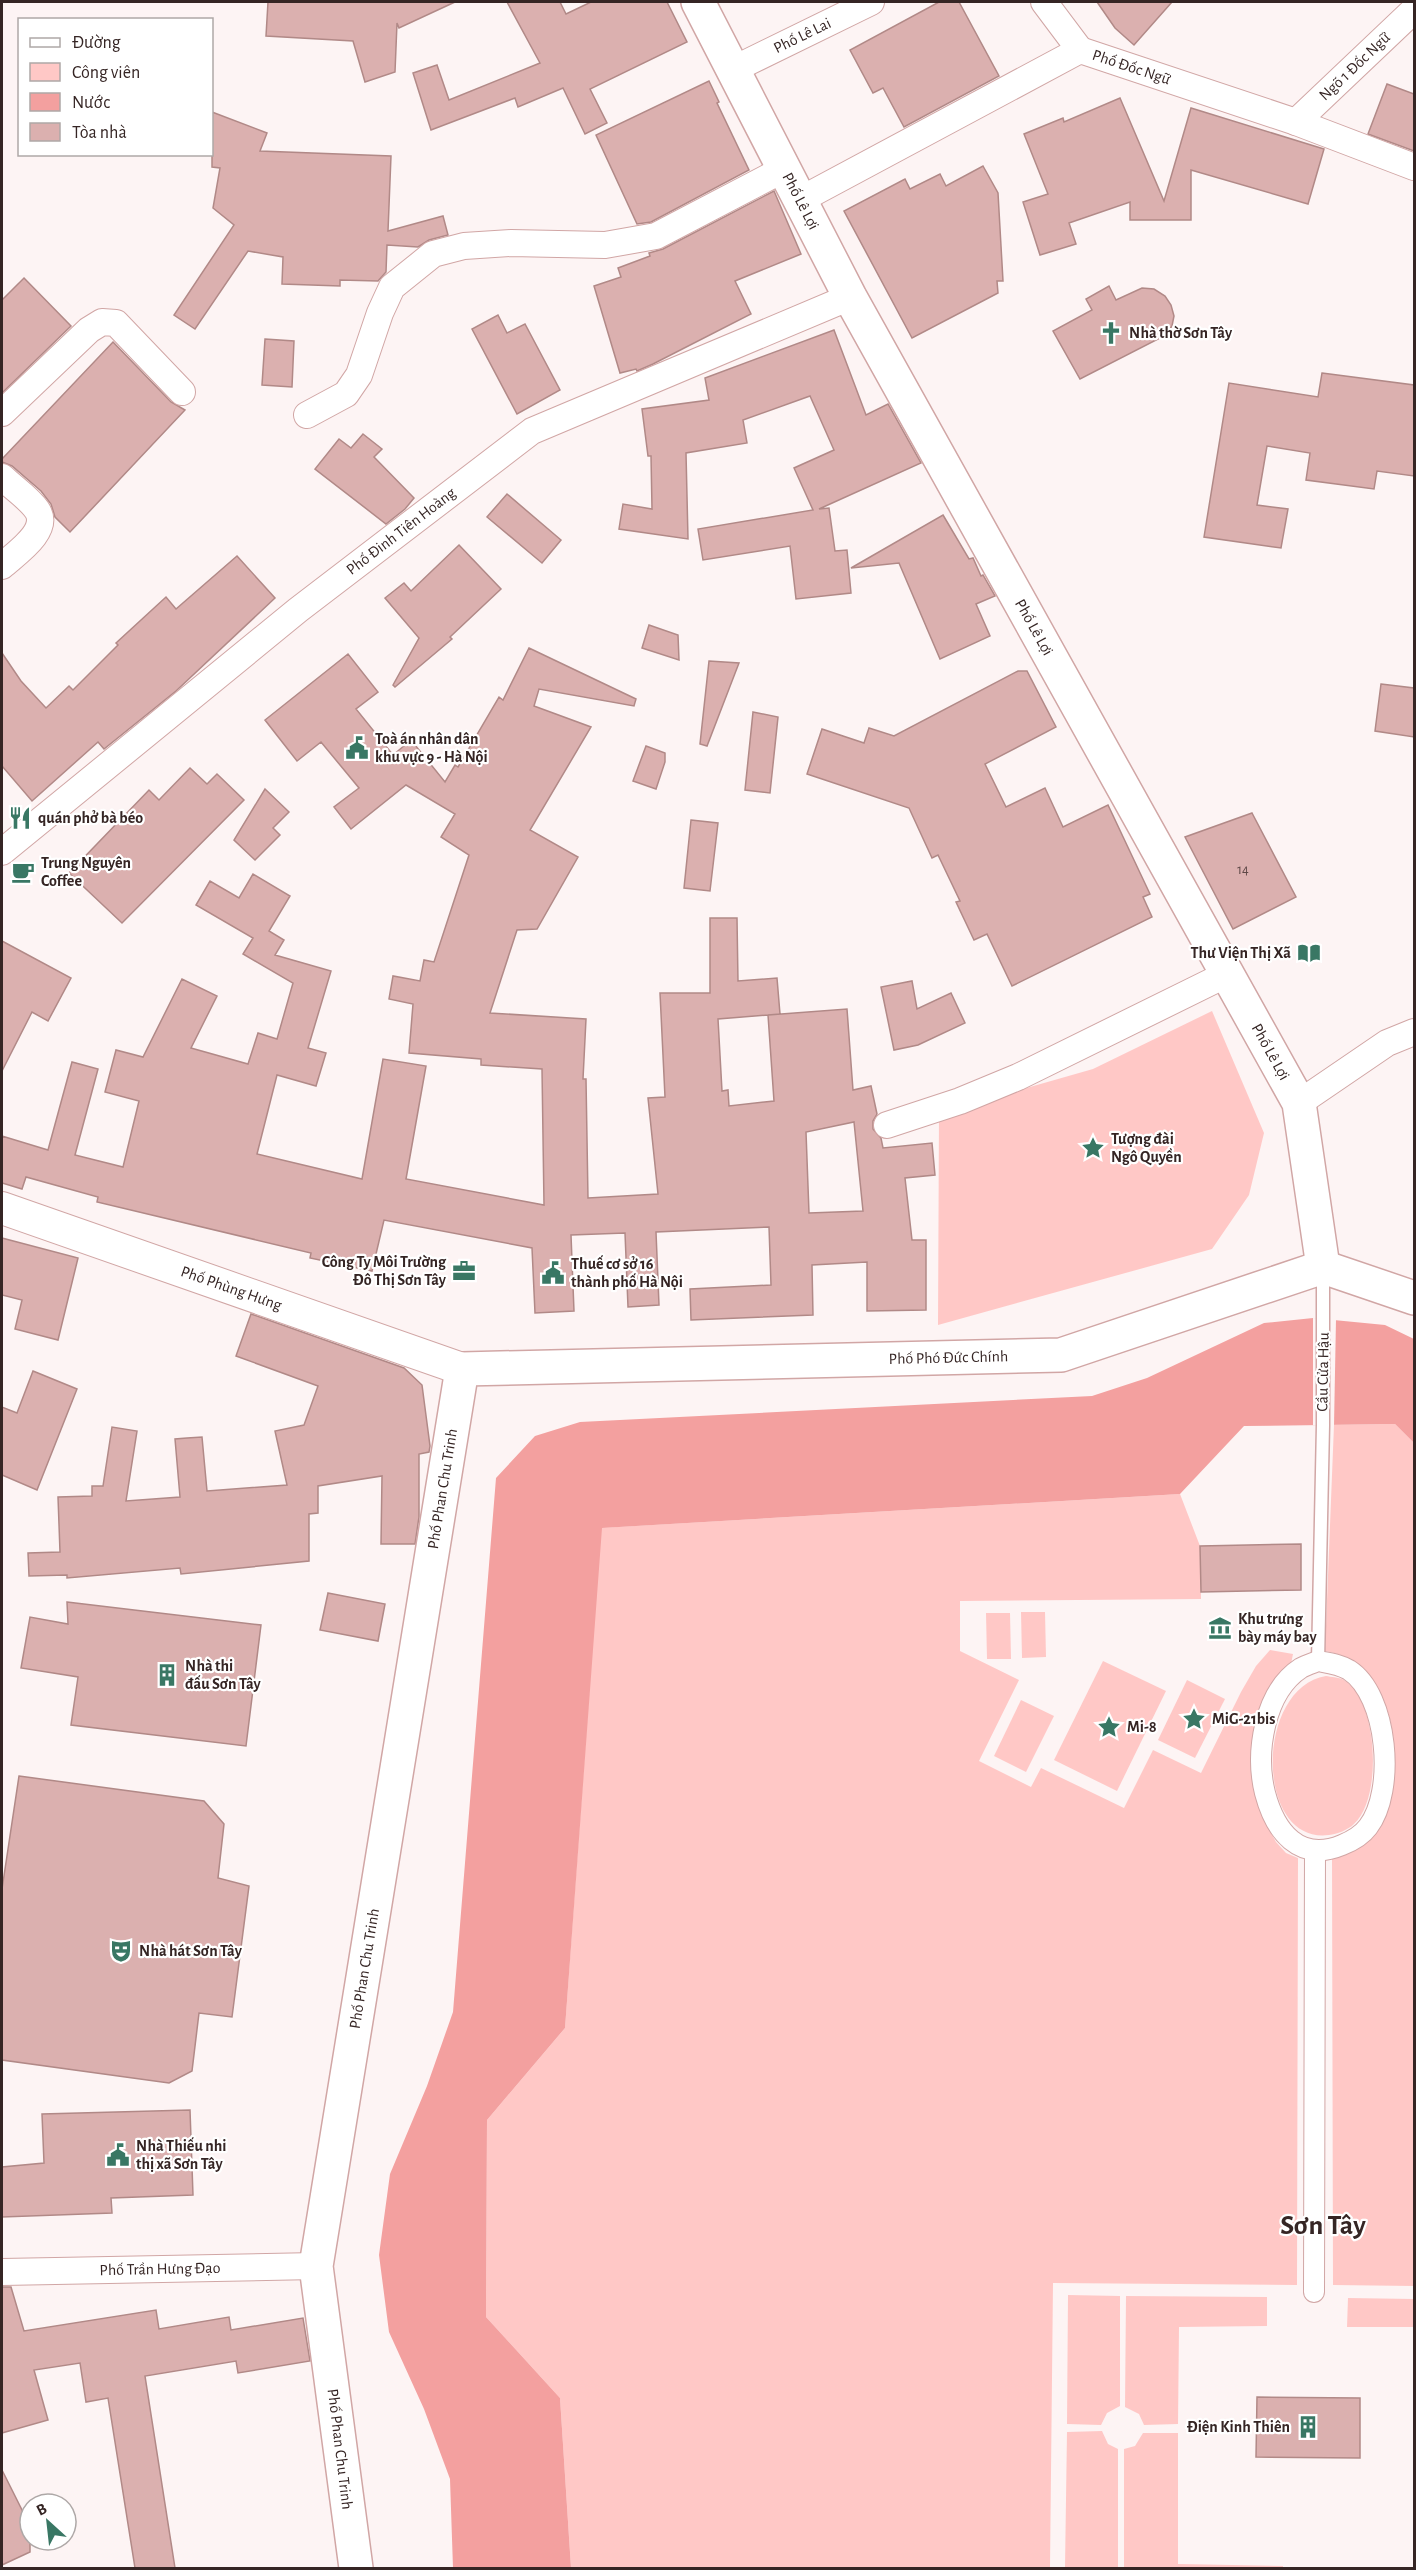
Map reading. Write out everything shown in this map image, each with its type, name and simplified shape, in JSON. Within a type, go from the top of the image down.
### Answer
[{"type":"main road","name":"Phố Lê Lợi","points":[[698,2],[850,297],[1299,1103],[1323,1267]]},
{"type":"main road","points":[[1323,1267],[1414,1298]]},
{"type":"main road","name":"Phố Phó Đức Chính","points":[[462,1369],[1061,1355],[1323,1267]]},
{"type":"main road","name":"Phố Phan Chu Trinh","points":[[356,2568],[316,2266],[462,1369]]},
{"type":"street","name":"Phố Lê Lai","points":[[734,69],[871,2]]},
{"type":"street","points":[[1044,2],[1080,50]]},
{"type":"street","name":"Ngõ 1 Đốc Ngữ","points":[[1296,122],[1414,10]]},
{"type":"street","name":"Phố Đốc Ngữ","points":[[800,200],[1080,50],[1296,122],[1414,167]]},
{"type":"street","points":[[307,415],[346,394],[359,375],[380,313],[392,287],[433,254],[464,246],[511,243],[605,245],[656,236],[784,169]]},
{"type":"street","name":"Phố Đinh Tiên Hoàng","points":[[2,852],[298,610],[532,431],[850,297]]},
{"type":"street","points":[[2,413],[57,357],[102,322],[116,323],[182,392]]},
{"type":"street","points":[[2,477],[38,511],[40,523],[36,535],[2,566]]},
{"type":"street","points":[[887,1125],[960,1101],[1018,1077],[1227,974]]},
{"type":"street","points":[[1299,1103],[1387,1043],[1414,1032]]},
{"type":"street","name":"Phố Phùng Hưng","points":[[2,1208],[462,1369]]},
{"type":"street","points":[[1318,1661],[1337,1664],[1351,1671],[1366,1691],[1375,1708],[1384,1741],[1385,1758],[1380,1798],[1369,1827],[1353,1841],[1335,1848],[1315,1851],[1298,1845],[1285,1836],[1277,1825],[1266,1798],[1261,1767],[1262,1735],[1284,1683],[1302,1667],[1318,1661]]},
{"type":"street","points":[[1314,2292],[1315,1851]]},
{"type":"street","name":"Phố Trần Hưng Đạo","points":[[2,2272],[316,2266]]},
{"type":"lane","name":"Cầu Cửa Hậu","points":[[1318,1661],[1323,1425],[1323,1267]]},
{"type":"green space","points":[[1212,1011],[1264,1133],[1249,1195],[1212,1249],[938,1325],[939,1113],[1093,1069]]},
{"type":"green space","points":[[1395,1424],[1414,1443],[1414,2286],[1333,2285],[1332,1858],[1358,1848],[1377,1828],[1389,1800],[1394,1769],[1393,1737],[1386,1707],[1373,1681],[1352,1660],[1325,1651],[1334,1425]]},
{"type":"green space","points":[[1180,1494],[1200,1546],[1201,1599],[960,1601],[960,1651],[1019,1680],[979,1761],[1031,1787],[1041,1768],[1124,1808],[1153,1750],[1201,1773],[1256,1666],[1270,1650],[1293,1654],[1291,1664],[1275,1691],[1258,1798],[1276,1842],[1286,1853],[1298,1858],[1297,2285],[1053,2283],[1050,2568],[571,2568],[560,2398],[486,2317],[487,2120],[565,2028],[601,1528]]},
{"type":"green space","points":[[1021,1612],[1045,1612],[1046,1657],[1022,1658]]},
{"type":"green space","points":[[986,1613],[1010,1613],[1011,1659],[987,1659]]},
{"type":"green space","points":[[1103,1661],[1166,1691],[1117,1791],[1054,1760]]},
{"type":"green space","points":[[1326,1676],[1344,1680],[1355,1691],[1364,1707],[1373,1750],[1373,1772],[1363,1811],[1352,1826],[1329,1835],[1305,1832],[1287,1816],[1277,1792],[1273,1764],[1276,1734],[1286,1707],[1302,1687]]},
{"type":"green space","points":[[1187,1680],[1225,1699],[1195,1758],[1158,1740]]},
{"type":"green space","points":[[1021,1700],[1054,1716],[1026,1772],[994,1756]]},
{"type":"green space","points":[[1068,2295],[1120,2296],[1120,2406],[1107,2413],[1101,2425],[1067,2424]]},
{"type":"green space","points":[[1126,2296],[1267,2297],[1267,2326],[1179,2327],[1178,2424],[1144,2425],[1139,2414],[1125,2407]]},
{"type":"green space","points":[[1348,2298],[1414,2299],[1414,2327],[1347,2327]]},
{"type":"green space","points":[[1102,2431],[1108,2444],[1118,2449],[1118,2568],[1065,2568],[1067,2432]]},
{"type":"green space","points":[[1143,2433],[1178,2433],[1178,2564],[1283,2566],[1283,2568],[1124,2568],[1124,2449],[1135,2446]]},
{"type":"water","points":[[1313,1318],[1385,1325],[1414,1339],[1414,1443],[1395,1424],[1244,1426],[1180,1494],[602,1528],[565,2028],[487,2120],[486,2317],[560,2398],[571,2568],[453,2568],[450,2479],[424,2409],[389,2332],[379,2255],[390,2174],[427,2086],[453,2012],[496,1478],[535,1436],[580,1422],[1092,1396],[1147,1378],[1264,1323]]},
{"type":"pier","points":[[1313,1318],[1336,1319],[1334,1425],[1313,1425]]},
{"type":"building","points":[[268,2],[455,2],[399,28],[397,23],[395,72],[365,82],[353,41],[266,36]]},
{"type":"building","points":[[507,2],[560,2],[566,14],[591,2],[667,2],[687,42],[590,89],[607,123],[585,134],[563,88],[518,107],[515,98],[431,130],[413,73],[437,65],[449,100],[540,63]]},
{"type":"building","points":[[939,2],[959,2],[999,76],[904,127],[883,88],[873,93],[850,50]]},
{"type":"building","points":[[1097,2],[1172,2],[1134,45],[1115,28]]},
{"type":"building","points":[[709,81],[749,170],[651,222],[637,224],[596,135]]},
{"type":"building","points":[[1387,84],[1414,94],[1414,151],[1368,134]]},
{"type":"building","points":[[1120,98],[1164,201],[1191,108],[1324,149],[1308,204],[1191,170],[1191,220],[1130,220],[1130,202],[1069,223],[1076,244],[1040,255],[1023,202],[1048,194],[1024,134],[1063,118],[1064,122]]},
{"type":"building","points":[[213,112],[267,133],[260,151],[391,156],[388,231],[443,216],[448,235],[429,240],[418,247],[387,245],[386,272],[378,281],[340,280],[340,286],[282,284],[283,257],[248,251],[195,329],[174,315],[234,225],[213,208],[220,168],[212,167]]},
{"type":"building","points":[[983,166],[998,193],[1003,281],[997,281],[998,293],[912,338],[844,211],[905,179],[910,189],[940,174],[946,186]]},
{"type":"building","points":[[774,191],[801,254],[735,281],[751,314],[653,364],[637,371],[636,369],[620,373],[594,286],[621,277],[618,268],[650,256],[649,253],[663,249]]},
{"type":"building","points":[[24,278],[71,326],[2,393],[2,300]]},
{"type":"building","name":"Nhà thờ Sơn Tây","points":[[1109,286],[1116,300],[1142,288],[1154,289],[1165,296],[1171,305],[1174,316],[1172,326],[1166,335],[1080,379],[1053,331],[1092,310],[1086,299]]},
{"type":"building","points":[[498,315],[507,333],[525,324],[560,390],[517,414],[472,329]]},
{"type":"building","points":[[834,330],[866,415],[888,404],[921,463],[819,509],[829,508],[835,551],[847,550],[851,593],[796,599],[790,546],[703,560],[698,529],[813,510],[794,468],[834,450],[810,396],[743,420],[747,443],[686,453],[688,539],[619,529],[623,504],[652,509],[651,456],[648,456],[642,409],[709,400],[705,378]]},
{"type":"building","points":[[265,339],[294,341],[292,387],[262,385]]},
{"type":"building","points":[[113,342],[171,402],[185,410],[70,532],[55,517],[51,504],[41,491],[12,466],[2,462],[2,459]]},
{"type":"building","points":[[1322,373],[1414,385],[1414,476],[1377,471],[1374,489],[1306,480],[1310,453],[1267,446],[1257,505],[1288,509],[1281,548],[1204,537],[1229,383],[1318,397]]},
{"type":"building","points":[[363,434],[382,449],[374,457],[414,498],[405,509],[386,524],[315,469],[339,439],[351,448]]},
{"type":"building","points":[[507,494],[561,540],[542,563],[487,517]]},
{"type":"building","points":[[943,515],[969,559],[973,558],[981,576],[983,575],[995,596],[976,604],[990,636],[940,659],[899,563],[851,568]]},
{"type":"building","points":[[459,545],[501,589],[450,637],[452,639],[395,687],[393,685],[419,638],[385,598],[404,583],[411,591]]},
{"type":"building","points":[[237,556],[275,598],[176,691],[104,749],[98,742],[32,801],[2,766],[2,653],[21,681],[46,708],[69,686],[73,690],[118,645],[116,643],[166,597],[176,609]]},
{"type":"building","points":[[649,625],[678,635],[679,660],[642,648]]},
{"type":"building","points":[[529,648],[636,699],[634,706],[539,689],[534,706],[591,727],[530,830],[578,857],[537,929],[517,930],[490,1013],[586,1019],[583,1079],[586,1079],[588,1198],[658,1194],[648,1098],[665,1097],[660,993],[710,993],[710,918],[737,918],[738,981],[777,978],[780,1014],[768,1015],[847,1009],[853,1090],[871,1086],[877,1114],[873,1121],[873,1129],[881,1138],[883,1148],[932,1143],[935,1175],[905,1178],[912,1240],[926,1240],[926,1310],[867,1311],[867,1262],[812,1265],[813,1315],[691,1320],[690,1289],[771,1285],[769,1227],[656,1232],[659,1305],[628,1307],[625,1233],[571,1235],[574,1311],[535,1313],[532,1248],[384,1220],[372,1271],[310,1258],[311,1253],[97,1202],[98,1197],[26,1177],[22,1189],[2,1183],[2,1136],[48,1150],[72,1062],[98,1069],[75,1155],[123,1167],[139,1101],[105,1092],[116,1050],[143,1057],[182,979],[217,996],[191,1048],[248,1064],[258,1033],[277,1039],[293,983],[243,954],[253,938],[196,905],[210,881],[239,898],[253,874],[290,896],[269,931],[284,940],[275,955],[331,971],[308,1048],[326,1053],[316,1086],[277,1075],[257,1154],[362,1179],[383,1059],[426,1066],[406,1179],[544,1205],[542,1069],[481,1065],[481,1059],[409,1053],[413,1004],[389,999],[393,976],[420,981],[424,960],[434,962],[469,855],[441,837],[455,814],[406,785],[351,829],[334,807],[359,788],[321,742],[297,761],[265,720],[348,654],[378,692],[356,709],[393,755],[411,740],[445,782],[455,765],[458,767],[499,697],[503,700]],"holes":[[[768,1015],[774,1101],[729,1106],[728,1090],[722,1091],[718,1019]],[[854,1122],[863,1211],[809,1213],[806,1132]]]},
{"type":"building","points":[[709,661],[739,663],[707,746],[700,744]]},
{"type":"building","points":[[1018,671],[1027,671],[1056,727],[985,764],[1006,807],[1045,788],[1063,827],[1108,805],[1150,894],[1143,897],[1152,917],[1012,986],[987,934],[974,940],[956,902],[960,901],[938,855],[932,858],[909,808],[807,774],[822,729],[864,743],[869,728],[894,736]]},
{"type":"building","points":[[1381,684],[1414,688],[1414,737],[1375,731]]},
{"type":"building","points":[[753,712],[778,717],[770,793],[745,790]]},
{"type":"building","points":[[646,746],[665,753],[665,762],[656,789],[633,781]]},
{"type":"building","points":[[190,768],[207,784],[217,774],[244,800],[122,923],[69,873],[149,790],[159,800]]},
{"type":"building","points":[[265,789],[289,812],[273,828],[280,835],[255,860],[234,840]]},
{"type":"building","points":[[1252,813],[1296,897],[1233,929],[1185,837]]},
{"type":"building","points":[[691,820],[718,823],[710,891],[684,888]]},
{"type":"building","points":[[2,941],[71,978],[48,1021],[32,1012],[2,1071]]},
{"type":"building","points":[[912,981],[917,1009],[951,993],[965,1023],[918,1045],[894,1050],[881,987]]},
{"type":"building","points":[[2,1238],[78,1258],[58,1340],[15,1329],[22,1300],[2,1295]]},
{"type":"building","points":[[251,1314],[404,1368],[422,1385],[430,1446],[429,1452],[419,1454],[419,1517],[415,1544],[381,1544],[382,1476],[318,1486],[318,1513],[309,1514],[309,1561],[181,1574],[180,1568],[67,1578],[67,1575],[29,1576],[28,1553],[60,1552],[58,1497],[92,1496],[92,1486],[103,1486],[112,1427],[137,1431],[126,1501],[180,1497],[175,1439],[202,1437],[207,1491],[287,1485],[275,1431],[304,1425],[318,1386],[236,1356]]},
{"type":"building","points":[[33,1371],[77,1389],[37,1490],[2,1475],[2,1407],[17,1413]]},
{"type":"building","points":[[1301,1544],[1301,1590],[1201,1592],[1200,1546]]},
{"type":"building","points":[[328,1593],[385,1604],[378,1641],[320,1630]]},
{"type":"building","name":"Nhà thi đấu Sơn Tây","points":[[67,1602],[261,1625],[246,1746],[71,1725],[78,1677],[21,1668],[30,1617],[68,1624]]},
{"type":"building","name":"Nhà hát Sơn Tây","points":[[19,1776],[204,1801],[224,1824],[218,1878],[249,1886],[232,2017],[199,2013],[192,2071],[169,2083],[2,2060],[2,1889]]},
{"type":"building","name":"Nhà Thiếu nhi thị xã Sơn Tây","points":[[190,2110],[193,2195],[111,2198],[112,2213],[2,2217],[2,2167],[44,2163],[42,2114]]},
{"type":"building","points":[[2,2287],[11,2287],[24,2331],[156,2310],[159,2329],[229,2317],[231,2330],[303,2318],[310,2361],[238,2373],[236,2361],[145,2376],[175,2568],[135,2568],[108,2398],[86,2402],[80,2363],[34,2370],[48,2420],[2,2433]]},
{"type":"building","name":"Điện Kinh Thiên","points":[[1257,2397],[1360,2398],[1360,2458],[1256,2457]]},
{"type":"building","points":[[2,2470],[18,2502],[18,2552],[30,2552],[2,2565]]},
{"type":"place","name":"Nhà thờ Sơn Tây","points":[[1111,333]]},
{"type":"place","name":"Toà án nhân dân khu vực 9 - Hà Nội","points":[[357,748]]},
{"type":"place","name":"quán phở bà béo","points":[[20,818]]},
{"type":"place","name":"Trung Nguyên Coffee","points":[[23,872]]},
{"type":"place","name":"Thư Viện Thị Xã","points":[[1309,953]]},
{"type":"place","name":"Tượng đài Ngô Quyền","points":[[1093,1148]]},
{"type":"place","name":"Công Ty Môi Trường Đô Thị Sơn Tây","points":[[464,1271]]},
{"type":"place","name":"Thuế cơ sở 16 thành phố Hà Nội","points":[[553,1273]]},
{"type":"place","name":"Khu trưng bày máy bay","points":[[1220,1628]]},
{"type":"place","name":"Nhà thi đấu Sơn Tây","points":[[167,1675]]},
{"type":"place","name":"MiG-21bis","points":[[1194,1719]]},
{"type":"place","name":"Mi-8","points":[[1109,1727]]},
{"type":"place","name":"Nhà hát Sơn Tây","points":[[121,1951]]},
{"type":"place","name":"Nhà Thiếu nhi thị xã Sơn Tây","points":[[118,2155]]},
{"type":"place","name":"Điện Kinh Thiên","points":[[1308,2427]]},
{"type":"district","name":"Sơn Tây","points":[[1323,2226]]}]
